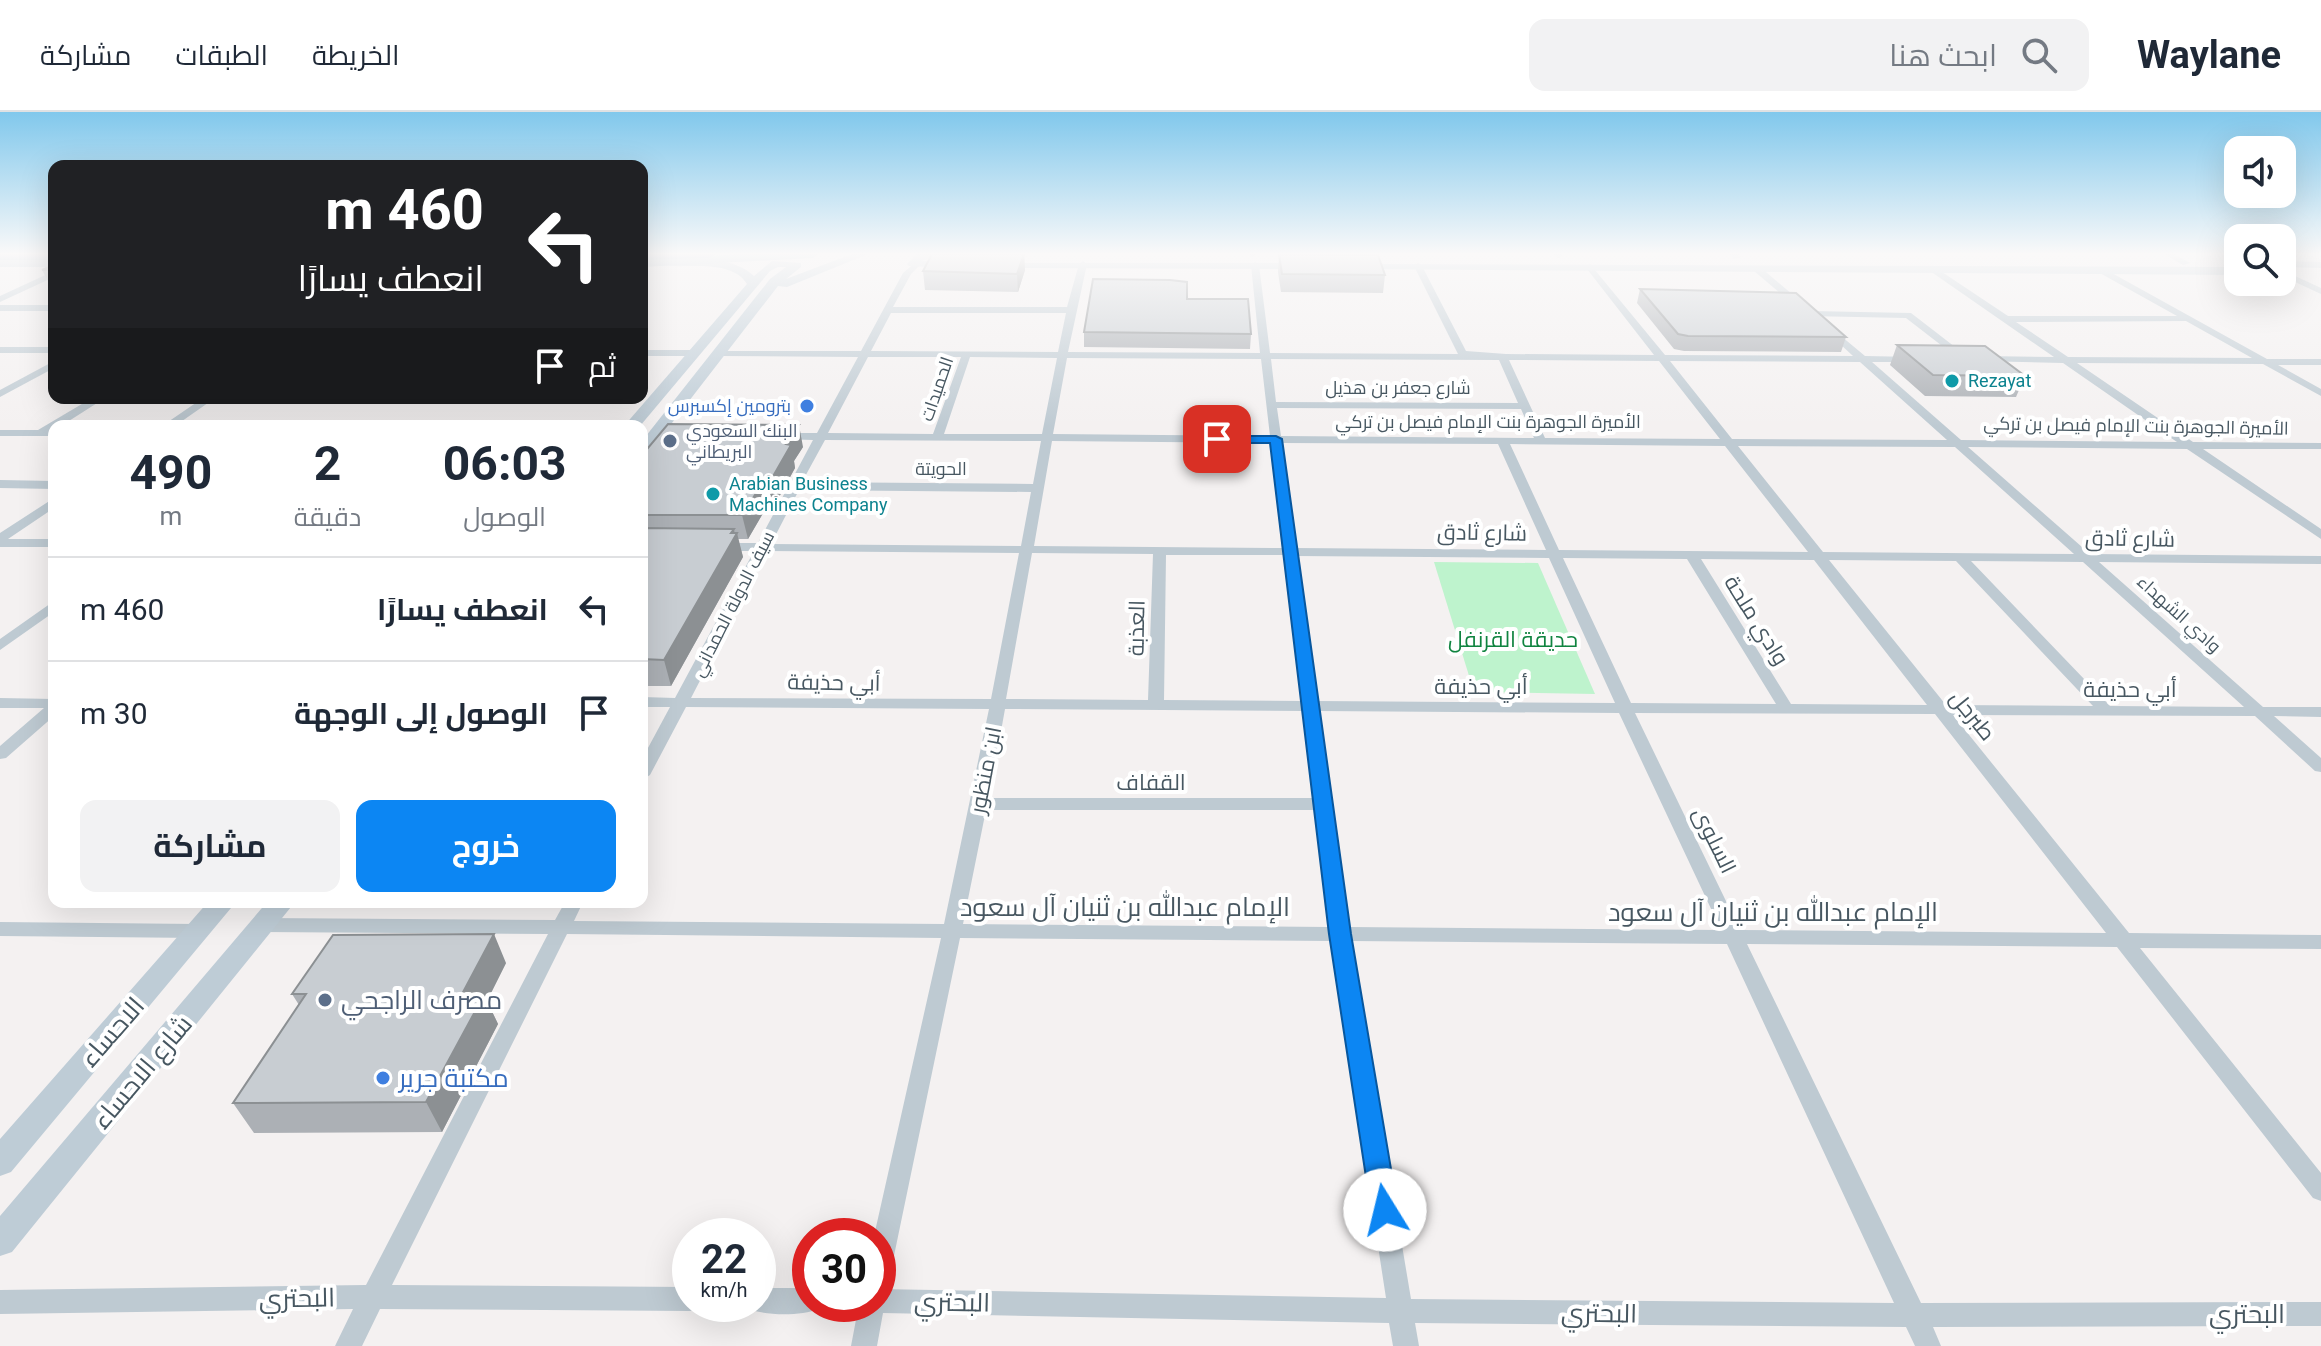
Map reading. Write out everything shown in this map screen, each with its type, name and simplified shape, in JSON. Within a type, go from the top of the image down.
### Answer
[{"type":"main road","points":[[637,420],[730,312]]},
{"type":"main road","points":[[648,446],[661,435],[753,312]]},
{"type":"main road","name":"الاحساء","points":[[0,1162],[218,908]]},
{"type":"main road","name":"شارع الاحساء","points":[[0,1241],[273,913]]},
{"type":"street","name":"سيف الدولة الحمداني","points":[[648,764],[887,312]]},
{"type":"street","name":"ابن منظور","points":[[890,1218],[979,804],[1071,312]]},
{"type":"street","points":[[1259,312],[1340,934],[1406,1346]]},
{"type":"street","points":[[1441,312],[1463,354],[1502,356]]},
{"type":"street","name":"طبرجل","points":[[1625,312],[2321,1191]]},
{"type":"street","name":"وادي الشهداء","points":[[1808,312],[2321,767]]},
{"type":"street","points":[[1994,312],[2321,535]]},
{"type":"street","points":[[2174,312],[2321,393]]},
{"type":"street","points":[[1811,314],[1908,315],[1966,359]]},
{"type":"street","points":[[2005,319],[2187,319]]},
{"type":"street","points":[[0,350],[48,350]]},
{"type":"street","points":[[648,353],[695,353]]},
{"type":"street","points":[[720,353],[1922,359]]},
{"type":"street","name":"الحميدات","points":[[938,436],[967,353]]},
{"type":"street","points":[[1502,356],[1541,440]]},
{"type":"street","points":[[1951,359],[2321,362]]},
{"type":"street","points":[[0,394],[48,367]]},
{"type":"street","points":[[63,420],[90,404]]},
{"type":"street","points":[[177,420],[201,404]]},
{"type":"street","name":"شارع جعفر بن هذيل","points":[[1271,405],[1526,406]]},
{"type":"street","points":[[40,434],[48,429]]},
{"type":"street","points":[[0,433],[48,434]]},
{"type":"street","name":"الأميرة الجوهرة بنت الإمام فيصل بن تركي","points":[[771,436],[2321,446]]},
{"type":"street","name":"السلوى","points":[[1502,440],[1625,708],[1928,1346]]},
{"type":"street","points":[[0,484],[48,485]]},
{"type":"street","name":"الحويتة","points":[[795,486],[1038,488]]},
{"type":"street","points":[[0,541],[48,506]]},
{"type":"street","points":[[0,541],[48,543]]},
{"type":"street","name":"شارع ثادق","points":[[699,547],[2321,560]]},
{"type":"street","name":"العذبة","points":[[1156,707],[1160,549]]},
{"type":"street","name":"وادي ملحة","points":[[1691,554],[1786,708]]},
{"type":"street","points":[[1959,556],[2105,710]]},
{"type":"street","points":[[0,646],[48,610]]},
{"type":"street","name":"أبي حذيفة","points":[[648,702],[2321,712]]},
{"type":"street","points":[[0,703],[48,706]]},
{"type":"street","points":[[0,754],[48,711]]},
{"type":"street","name":"القفاف","points":[[979,804],[1324,804]]},
{"type":"street","points":[[348,1346],[571,908]]},
{"type":"street","name":"الإمام عبدالله بن ثنيان آل سعود","points":[[273,913],[559,929],[2321,942]]},
{"type":"street","points":[[0,929],[198,931]]},
{"type":"street","name":"البحتري","points":[[0,1302],[372,1297],[672,1299]]},
{"type":"street","name":"البحتري","points":[[896,1301],[1401,1311],[2321,1314]]},
{"type":"street","points":[[864,1346],[869,1322]]},
{"type":"green space","name":"حديقة القرنفل","points":[[1434,562],[1538,563],[1595,694],[1474,692]]},
{"type":"building","points":[[1087,312],[1249,312],[1251,334],[1084,332]]},
{"type":"building","points":[[1659,312],[1817,312],[1846,337],[1688,336],[1678,334]]},
{"type":"building","points":[[1897,345],[1985,346],[2025,376],[1933,375]]},
{"type":"building","name":"Arabian Business Machines Company","points":[[668,424],[799,425],[786,444],[791,445],[768,485],[762,484],[742,515],[648,515],[648,448]]},
{"type":"building","points":[[648,528],[734,529],[731,533],[737,533],[664,660],[648,659]]},
{"type":"building","name":"مكتبة جرير","points":[[494,934],[462,994],[484,995],[426,1102],[233,1103],[306,994],[292,994],[333,935]]},
{"type":"place","name":"Rezayat","points":[[1952,381]]},
{"type":"place","name":"بترومين إكسبرس","points":[[807,406]]},
{"type":"place","name":"البنك السعودي البريطاني","points":[[670,441]]},
{"type":"place","name":"Arabian Business Machines Company","points":[[713,494]]},
{"type":"place","name":"مصرف الراجحي","points":[[325,1000]]},
{"type":"place","name":"مكتبة جرير","points":[[383,1078]]},
{"type":"route","points":[[1217,439],[1276,439],[1340,934],[1385,1210]]}]
